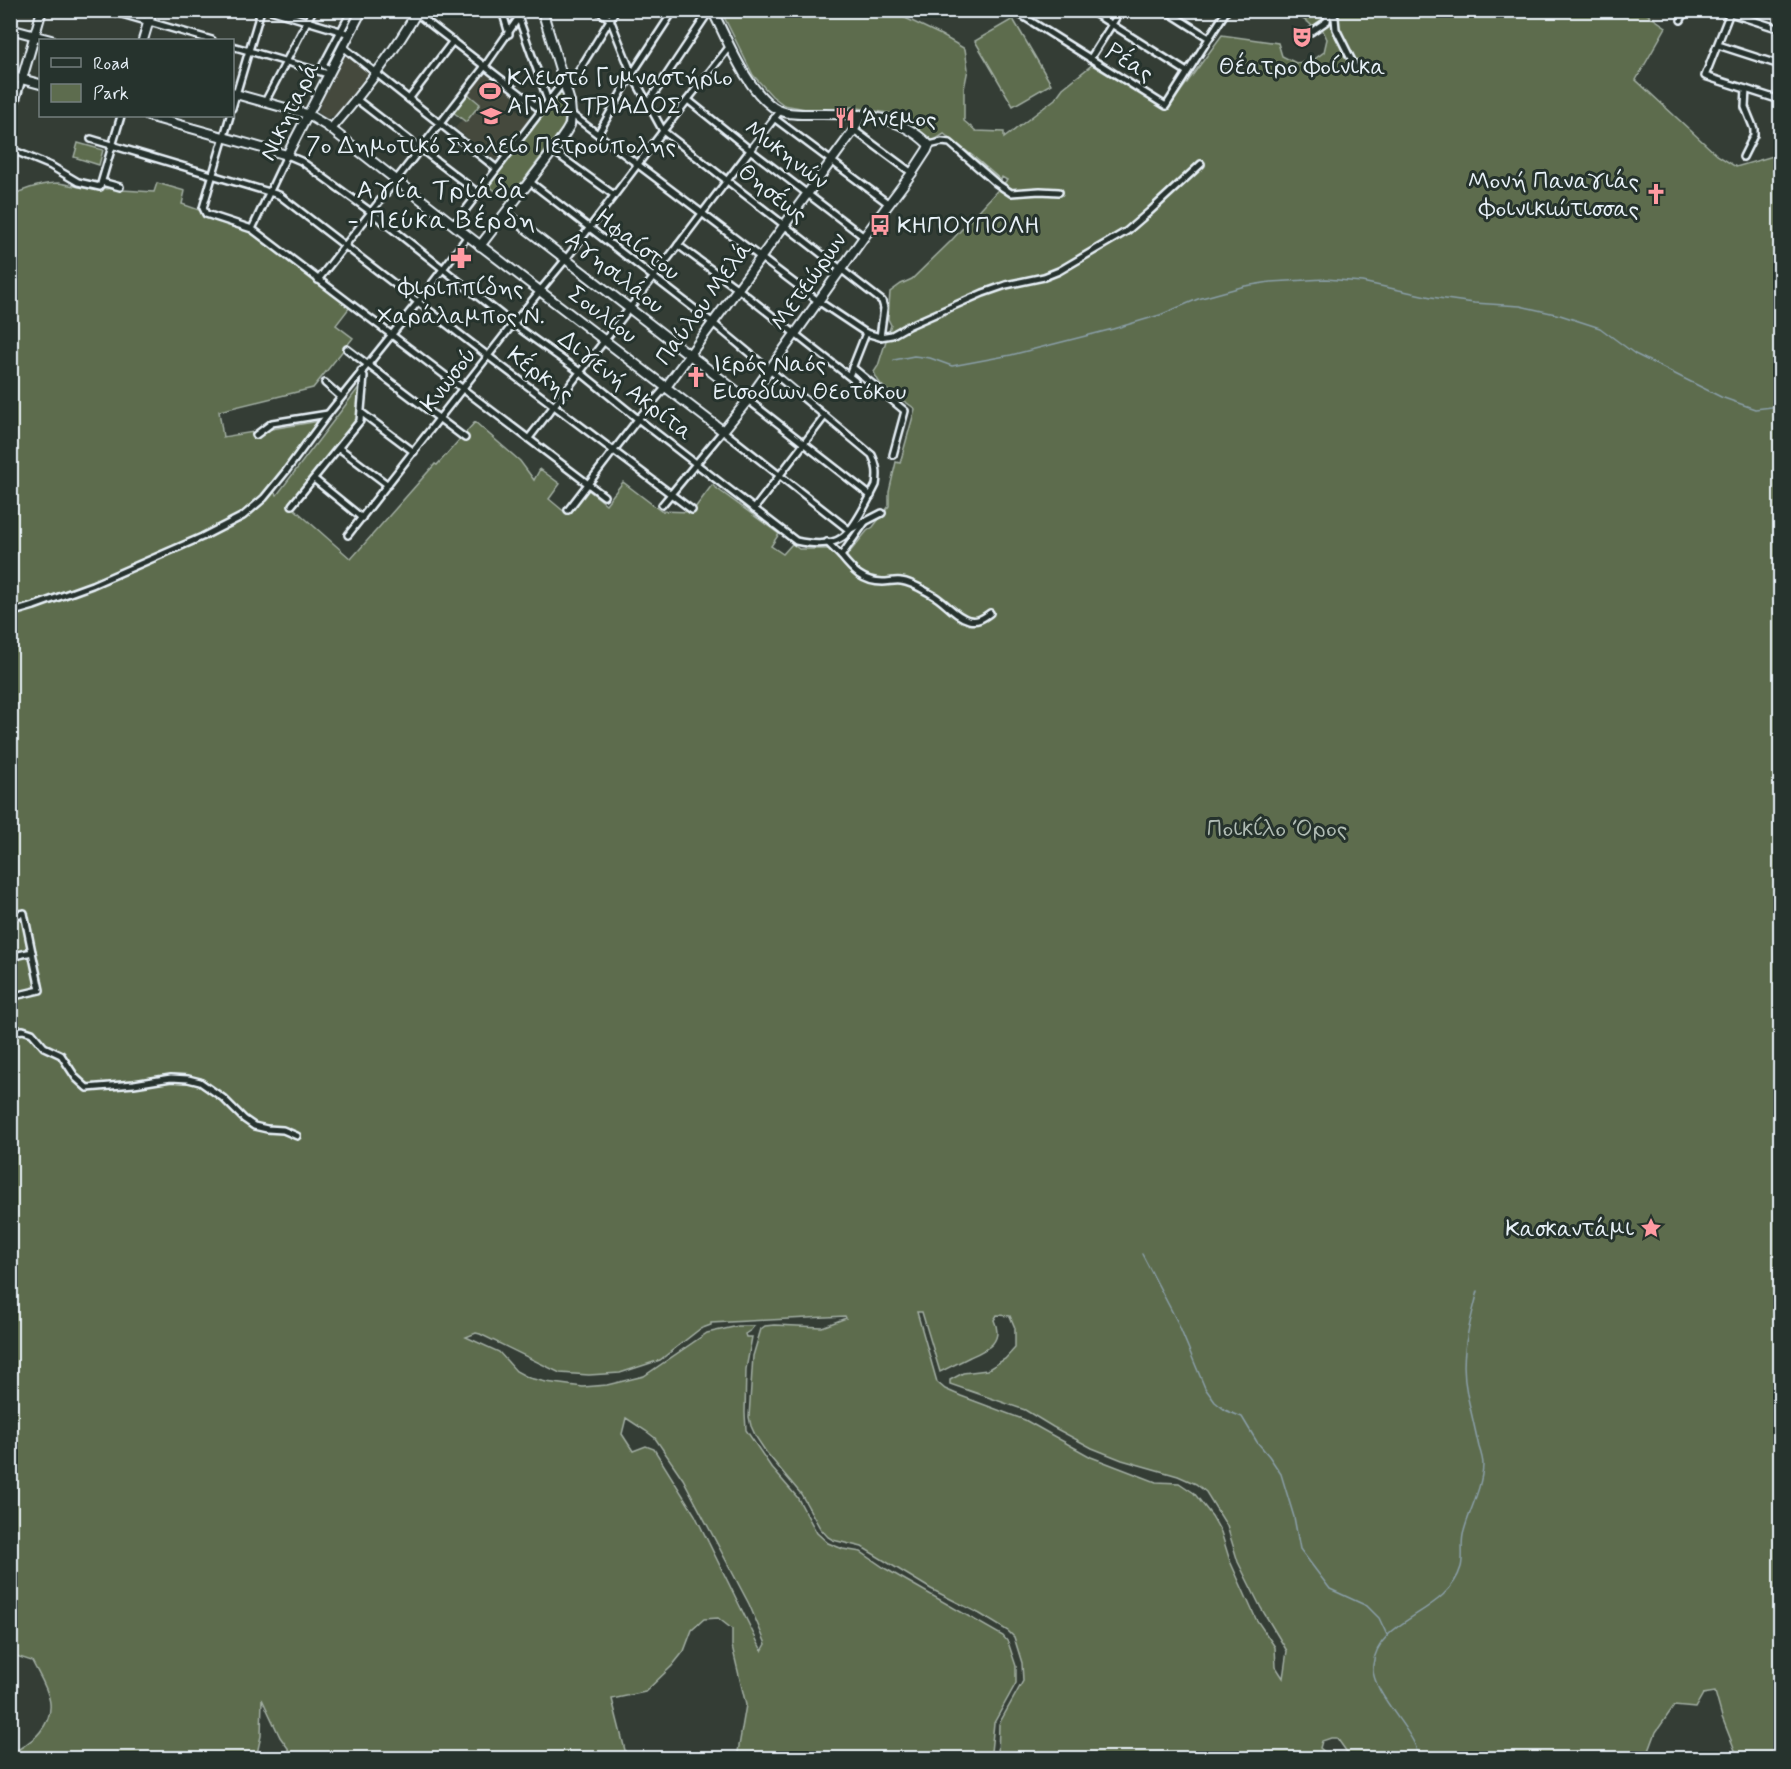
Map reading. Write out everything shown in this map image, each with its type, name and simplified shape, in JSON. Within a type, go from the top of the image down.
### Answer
[{"type":"street","points":[[10,108],[16,99],[42,10]]},
{"type":"street","points":[[108,10],[209,39]]},
{"type":"street","points":[[143,39],[152,10]]},
{"type":"street","points":[[235,93],[261,10]]},
{"type":"street","points":[[270,10],[350,34]]},
{"type":"street","points":[[265,102],[312,10]]},
{"type":"street","name":"Νικηταρά","points":[[329,72],[322,65],[352,10]]},
{"type":"street","name":"Νικηταρά","points":[[252,229],[307,114],[362,10]]},
{"type":"street","points":[[502,10],[509,34]]},
{"type":"street","points":[[511,10],[521,14]]},
{"type":"street","points":[[480,246],[554,151],[568,128],[572,114],[567,90],[542,10]]},
{"type":"street","points":[[597,10],[610,19]]},
{"type":"street","points":[[567,90],[616,10]]},
{"type":"street","points":[[598,134],[632,75],[674,10]]},
{"type":"street","points":[[648,103],[711,10],[753,86],[763,99],[831,162],[889,204]]},
{"type":"street","name":"Ρέας","points":[[1013,10],[1166,106],[1187,72]]},
{"type":"street","points":[[1089,10],[1187,72],[1227,10]]},
{"type":"street","points":[[1090,59],[1121,10]]},
{"type":"street","points":[[1165,10],[1209,38]]},
{"type":"street","points":[[1680,20],[1686,10]]},
{"type":"street","points":[[331,129],[376,73],[416,11],[541,110]]},
{"type":"street","points":[[1311,32],[1327,21],[1328,11]]},
{"type":"street","points":[[1328,11],[1335,18],[1336,29],[1355,67]]},
{"type":"street","points":[[1780,29],[1731,12],[1705,76],[1780,100]]},
{"type":"street","points":[[318,280],[485,66],[521,14]]},
{"type":"street","points":[[521,14],[548,101]]},
{"type":"street","name":"Θησέως","points":[[610,19],[632,75],[663,131],[884,304],[880,337]]},
{"type":"street","points":[[347,20],[355,24]]},
{"type":"street","points":[[1327,21],[1336,29]]},
{"type":"street","points":[[10,29],[47,39]]},
{"type":"street","points":[[409,99],[453,41]]},
{"type":"street","points":[[333,45],[376,73],[496,168]]},
{"type":"street","points":[[1718,45],[1780,65]]},
{"type":"street","name":"Κνωσού","points":[[348,535],[566,259],[730,46]]},
{"type":"street","points":[[234,47],[329,72]]},
{"type":"street","points":[[330,52],[341,51]]},
{"type":"street","points":[[10,76],[39,84]]},
{"type":"street","points":[[454,225],[564,81]]},
{"type":"street","points":[[1743,157],[1754,135],[1754,129],[1745,107],[1746,89]]},
{"type":"street","name":"Σουλίου","points":[[235,93],[307,114],[331,129],[849,530]]},
{"type":"street","points":[[356,99],[478,193]]},
{"type":"street","name":"Μυκηνών","points":[[688,100],[864,237]]},
{"type":"street","points":[[572,114],[818,301],[866,333],[880,337],[892,335],[969,298],[1059,271],[1127,231],[1201,164]]},
{"type":"street","points":[[777,114],[861,115],[890,120],[918,135],[929,145],[942,142],[950,144],[1011,193],[1059,192]]},
{"type":"street","points":[[529,438],[777,114]]},
{"type":"street","name":"Παύλου Μελά","points":[[568,510],[690,355],[854,130],[861,115]]},
{"type":"street","points":[[102,184],[121,117]]},
{"type":"street","name":"Διγενή Ακρίτα","points":[[152,117],[301,161],[513,324],[580,372],[796,541],[827,542]]},
{"type":"street","points":[[230,117],[203,208],[204,212],[252,229],[604,496]]},
{"type":"street","points":[[854,130],[912,173]]},
{"type":"street","points":[[1778,148],[1780,138]]},
{"type":"street","name":"Κέρκης","points":[[91,139],[279,195],[692,510]]},
{"type":"street","name":"Μετεώρων","points":[[662,505],[748,400],[912,173],[929,145]]},
{"type":"street","points":[[10,149],[51,166],[78,182],[98,187],[102,184],[120,187]]},
{"type":"street","points":[[554,151],[614,195]]},
{"type":"street","name":"Ηφαίστου","points":[[530,182],[713,323],[865,448],[872,455],[877,466],[878,475],[871,496]]},
{"type":"street","name":"Αγησιλάου","points":[[506,213],[871,496]]},
{"type":"street","points":[[10,613],[92,585],[243,516],[264,498],[468,236]]},
{"type":"street","points":[[678,245],[855,381]]},
{"type":"street","points":[[849,376],[866,333]]},
{"type":"street","points":[[347,349],[465,438]]},
{"type":"street","points":[[852,368],[906,411],[893,455]]},
{"type":"street","points":[[292,505],[360,421],[364,376],[361,371]]},
{"type":"street","points":[[325,383],[341,398]]},
{"type":"street","points":[[362,413],[414,452]]},
{"type":"street","points":[[256,435],[272,423],[328,414]]},
{"type":"street","points":[[754,509],[825,416]]},
{"type":"street","points":[[339,448],[388,485]]},
{"type":"street","points":[[314,479],[362,518]]},
{"type":"street","points":[[827,542],[841,538],[849,530],[871,496]]},
{"type":"street","points":[[849,530],[882,513]]},
{"type":"street","points":[[842,556],[866,520]]},
{"type":"street","points":[[827,542],[861,577],[871,581],[904,581],[933,595],[966,619],[974,621],[990,613]]},
{"type":"street","points":[[10,916],[24,913],[40,990],[10,996]]},
{"type":"street","points":[[10,957],[32,952]]},
{"type":"street","points":[[10,1032],[23,1030],[32,1033],[44,1047],[61,1055],[76,1078],[87,1088],[171,1078],[188,1079],[200,1082],[223,1098],[254,1126],[283,1130],[297,1136]]},
{"type":"shaded area","points":[[344,53],[370,73],[370,76],[335,118],[332,116],[327,119],[318,112],[320,108],[318,107],[333,81],[331,79]]},
{"type":"shaded area","name":"7ο Δημοτικό Σχολείο Πετρούπολης","points":[[485,71],[517,96],[511,104],[529,119],[496,161],[455,128],[462,120],[453,112]]},
{"type":"green space","name":"Ποικίλο Όρος","points":[[1641,10],[1666,27],[1636,80],[1717,155],[1736,167],[1780,154],[1780,1758],[1738,1758],[1715,1692],[1703,1694],[1695,1708],[1674,1706],[1656,1732],[1649,1751],[1662,1758],[1351,1758],[1337,1738],[1331,1738],[1322,1741],[1320,1748],[1332,1758],[998,1758],[999,1724],[1023,1681],[1022,1663],[1014,1637],[980,1614],[931,1589],[862,1547],[828,1537],[820,1528],[801,1494],[766,1452],[751,1426],[749,1417],[753,1356],[761,1329],[774,1325],[822,1327],[846,1318],[845,1316],[711,1323],[660,1360],[620,1373],[589,1375],[560,1373],[480,1334],[476,1333],[466,1337],[499,1352],[516,1371],[529,1378],[583,1387],[607,1385],[644,1376],[707,1333],[738,1326],[754,1326],[745,1334],[746,1337],[752,1337],[746,1369],[746,1430],[771,1467],[797,1497],[817,1533],[828,1543],[843,1549],[861,1552],[886,1569],[1003,1636],[1008,1642],[1016,1666],[1016,1683],[994,1723],[991,1752],[993,1758],[734,1758],[738,1752],[746,1705],[732,1646],[732,1629],[718,1618],[704,1619],[692,1630],[684,1651],[645,1692],[612,1699],[627,1758],[295,1758],[280,1737],[262,1699],[261,1736],[256,1758],[29,1758],[13,1753],[40,1732],[46,1723],[50,1705],[46,1688],[32,1661],[10,1654],[10,196],[34,187],[59,183],[100,191],[108,187],[154,192],[157,183],[185,191],[182,204],[202,211],[203,217],[252,234],[350,307],[336,325],[353,338],[313,388],[219,411],[223,437],[320,421],[269,488],[277,495],[360,386],[358,420],[290,505],[351,559],[475,422],[520,461],[534,480],[540,469],[560,484],[549,499],[567,514],[587,489],[606,504],[623,482],[661,511],[692,512],[712,485],[779,534],[771,546],[783,554],[792,544],[799,549],[829,549],[845,565],[845,558],[889,506],[889,492],[896,462],[900,463],[915,409],[886,390],[874,372],[891,325],[888,319],[890,292],[912,279],[950,242],[1007,180],[1002,177],[1001,180],[944,134],[933,141],[899,115],[852,107],[811,110],[784,105],[772,96],[753,75],[721,11],[899,11],[899,15],[965,49],[968,69],[964,89],[964,121],[976,131],[1004,132],[1004,138],[1055,99],[1063,88],[1092,65],[1167,110],[1222,35],[1278,43],[1282,56],[1296,63],[1312,61],[1324,52],[1327,39],[1320,24],[1314,28],[1299,17],[1303,11]],"holes":[[[917,1312],[922,1312],[940,1372],[988,1348],[996,1339],[997,1328],[994,1320],[997,1315],[1010,1316],[1015,1328],[1015,1348],[1005,1359],[987,1370],[963,1373],[950,1380],[950,1384],[1025,1410],[1092,1448],[1122,1460],[1178,1476],[1196,1484],[1206,1492],[1227,1526],[1238,1562],[1261,1608],[1287,1651],[1283,1678],[1276,1667],[1275,1647],[1256,1619],[1230,1561],[1221,1532],[1194,1493],[1179,1483],[1156,1482],[1091,1457],[1025,1420],[945,1389],[937,1382]],[[626,1418],[655,1438],[683,1479],[749,1604],[766,1644],[762,1651],[695,1515],[654,1449],[646,1446],[633,1451],[622,1434]]]},
{"type":"green space","points":[[1013,19],[1051,84],[1013,106],[975,41]]},
{"type":"green space","points":[[561,88],[566,107],[564,126],[508,201],[488,185]]},
{"type":"green space","points":[[468,94],[480,104],[466,122],[453,112]]},
{"type":"green space","points":[[78,143],[103,150],[99,165],[74,157]]},
{"type":"waterway","points":[[894,360],[914,356],[930,358],[952,366],[1011,355],[1113,329],[1160,315],[1198,299],[1245,286],[1270,282],[1326,279],[1362,282],[1431,297],[1474,303],[1520,306],[1560,315],[1600,328],[1635,354],[1721,397],[1755,409],[1780,406]]},
{"type":"waterway","points":[[1142,1254],[1177,1321],[1205,1388],[1215,1402],[1225,1410],[1242,1417],[1281,1474],[1294,1517],[1300,1549],[1330,1589],[1367,1606],[1379,1618],[1387,1635]]},
{"type":"waterway","points":[[1417,1758],[1416,1748],[1410,1736],[1377,1685],[1373,1665],[1378,1649],[1387,1636],[1442,1596],[1453,1583],[1461,1567],[1463,1535],[1478,1490],[1483,1465],[1467,1394],[1464,1367],[1466,1342],[1478,1291]]},
{"type":"waterway","points":[[1780,1659],[1776,1680],[1780,1715]]},
{"type":"waterway","points":[[1778,1758],[1780,1745]]},
{"type":"place","name":"Θέατρο Φοίνικα","points":[[1302,37]]},
{"type":"place","name":"Κλειστό Γυμναστήριο ΑΓΙΑΣ ΤΡΙΑΔΟΣ","points":[[490,91]]},
{"type":"place","name":"7ο Δημοτικό Σχολείο Πετρούπολης","points":[[491,116]]},
{"type":"place","name":"Άνεμος","points":[[845,118]]},
{"type":"place","name":"Μονή Παναγιάς Φοινικιώτισσας","points":[[1656,194]]},
{"type":"place","name":"ΚΗΠΟΥΠΟΛΗ","points":[[880,225]]},
{"type":"place","name":"Φιριππίδης Χαράλαμπος Ν.","points":[[461,258]]},
{"type":"place","name":"Ιερός Ναός Εισοδίων Θεοτόκου","points":[[696,377]]},
{"type":"place","name":"Κασκαντάμι","points":[[1651,1228]]},
{"type":"district","name":"Αγία Τριάδα - Πεύκα Βέρδη","points":[[442,204]]}]
